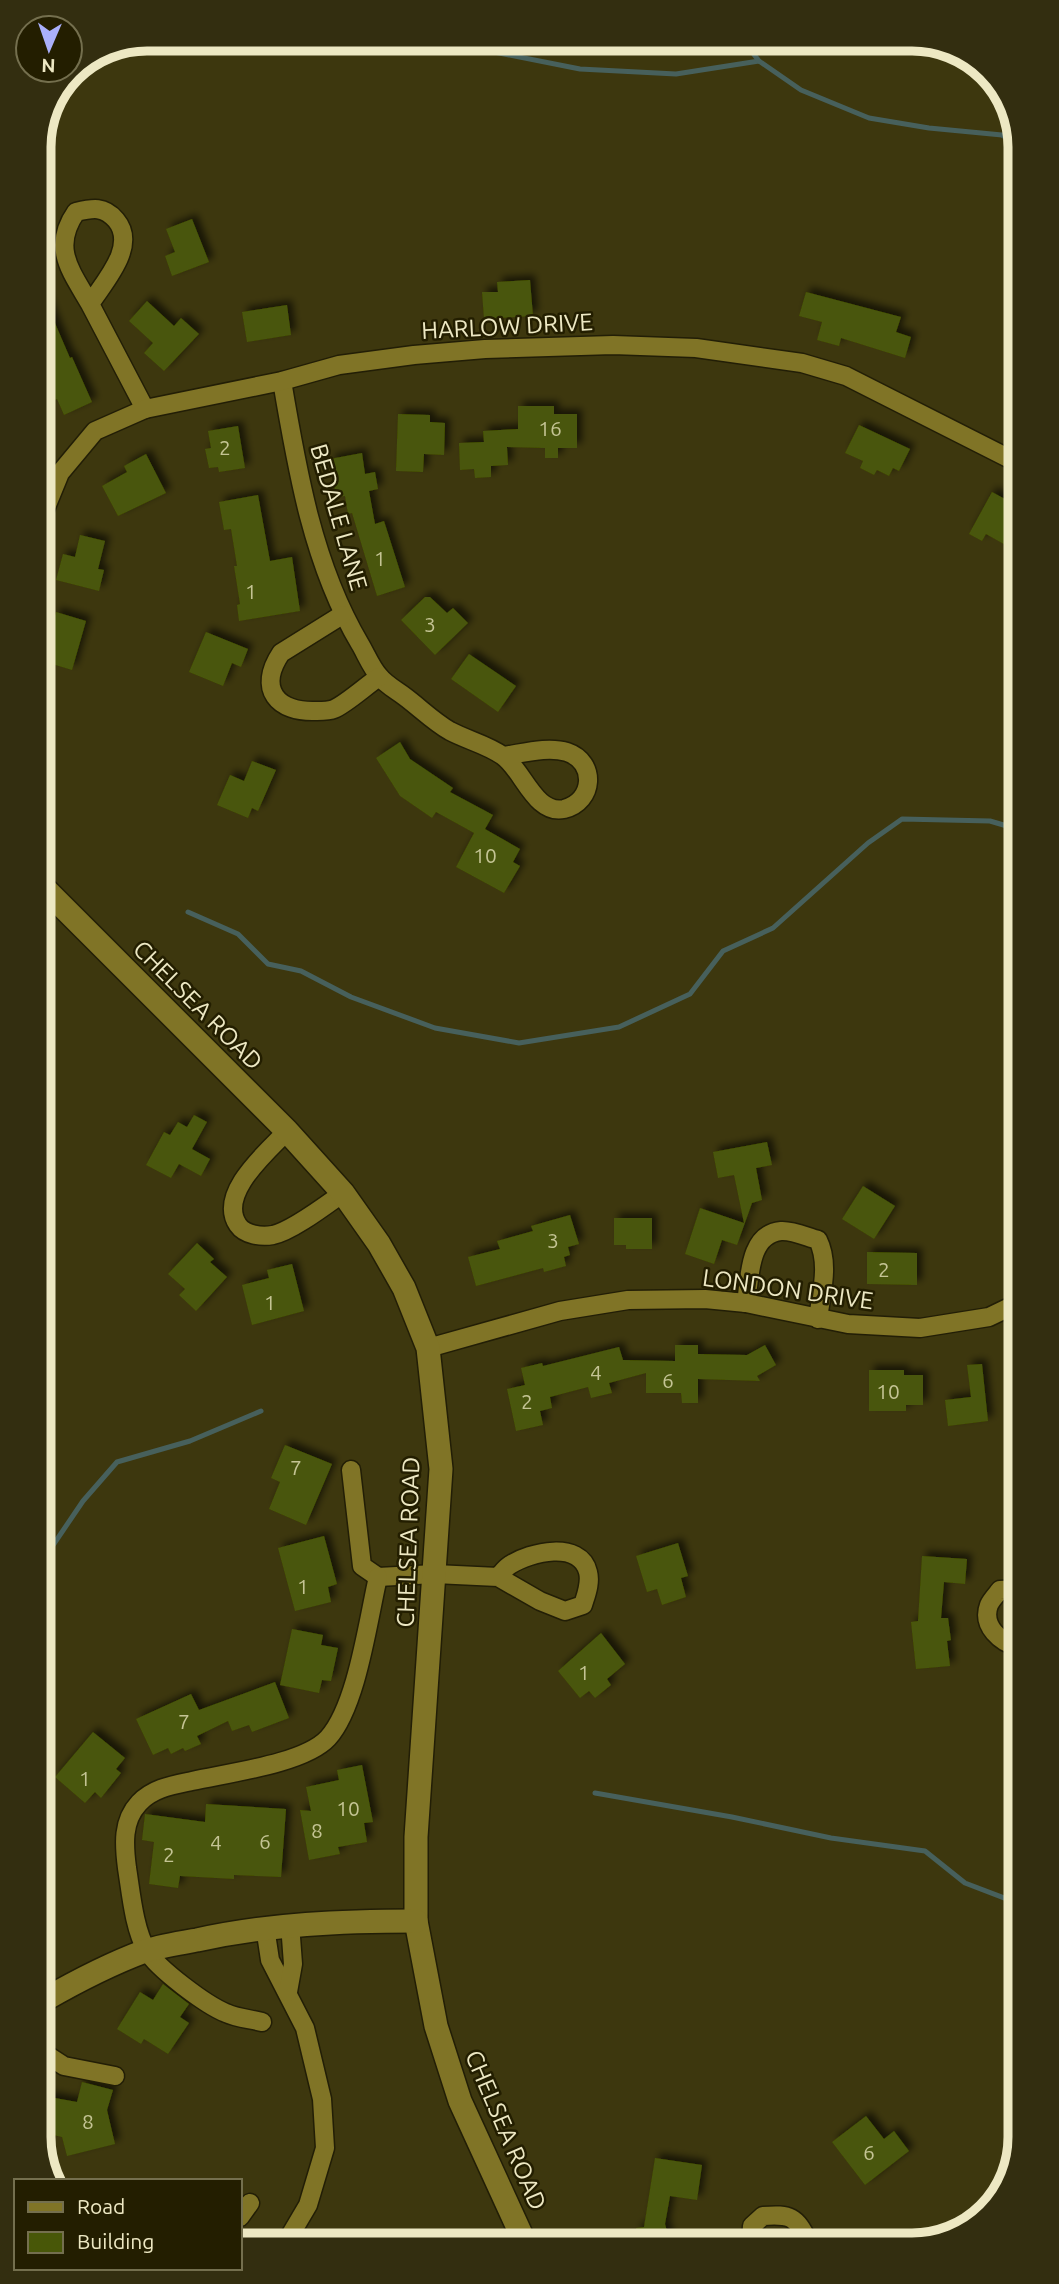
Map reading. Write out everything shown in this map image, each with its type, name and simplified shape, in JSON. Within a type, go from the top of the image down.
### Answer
[{"type":"street","points":[[90,304],[121,255],[124,239],[120,224],[109,212],[96,208],[76,212],[67,226],[63,248],[67,264],[145,409]]},
{"type":"street","name":"HARLOW DRIVE","points":[[51,495],[60,473],[95,431],[145,409],[282,381],[339,365],[485,349],[613,345],[696,348],[802,363],[846,376],[1008,458]]},
{"type":"street","name":"BEDALE LANE","points":[[282,381],[292,443],[319,554],[342,615],[379,677],[449,730],[504,756],[540,801],[550,809],[562,810],[576,805],[585,795],[588,782],[586,766],[579,756],[561,750],[504,756]]},
{"type":"street","points":[[342,615],[281,653],[274,663],[271,675],[271,688],[275,699],[287,708],[302,712],[333,710],[379,677]]},
{"type":"street","name":"CHELSEA ROAD","points":[[51,895],[287,1131],[343,1194],[379,1244],[404,1288],[428,1348],[440,1469],[416,1837],[416,1921],[436,2026],[460,2101],[520,2233]]},
{"type":"street","points":[[287,1131],[248,1172],[233,1202],[233,1216],[240,1229],[257,1236],[275,1235],[343,1194]]},
{"type":"street","points":[[746,1303],[756,1245],[766,1235],[782,1231],[818,1240],[824,1251],[818,1319]]},
{"type":"street","name":"LONDON DRIVE","points":[[428,1348],[560,1311],[628,1300],[705,1299],[746,1303],[848,1324],[920,1328],[989,1317],[1008,1308]]},
{"type":"street","points":[[351,1470],[362,1566],[378,1577],[435,1574],[498,1577],[540,1601],[565,1611],[583,1605],[588,1591],[588,1573],[582,1560],[565,1552],[543,1551],[508,1566],[498,1577]]},
{"type":"street","points":[[262,2022],[225,2013],[173,1979],[147,1951],[133,1911],[124,1844],[128,1820],[139,1803],[154,1791],[174,1784],[287,1759],[313,1749],[328,1738],[352,1694],[378,1577]]},
{"type":"street","points":[[1008,1590],[1000,1590],[989,1605],[988,1617],[989,1627],[1008,1642]]},
{"type":"street","points":[[51,1996],[85,1977],[147,1951],[239,1930],[290,1924],[416,1921]]},
{"type":"street","points":[[288,1992],[293,1964],[290,1924]]},
{"type":"street","points":[[265,1927],[271,1960],[305,2028],[322,2099],[325,2148],[308,2205],[291,2233]]},
{"type":"street","points":[[51,2058],[64,2066],[115,2076]]},
{"type":"street","points":[[752,2233],[752,2226],[763,2216],[782,2215],[800,2224],[804,2233]]},
{"type":"building","points":[[192,219],[209,262],[172,276],[165,256],[175,252],[166,229]]},
{"type":"building","points":[[530,280],[533,316],[484,319],[482,292],[498,292],[497,282]]},
{"type":"building","points":[[806,292],[901,317],[896,332],[911,337],[905,358],[841,338],[839,346],[817,340],[822,322],[799,316]]},
{"type":"building","points":[[147,301],[174,326],[181,318],[199,334],[164,371],[144,353],[153,343],[129,321]]},
{"type":"building","points":[[287,305],[291,335],[247,342],[242,312]]},
{"type":"building","points":[[51,314],[92,402],[64,415],[57,399],[51,402]]},
{"type":"building","points":[[518,406],[554,406],[554,414],[577,414],[577,448],[558,448],[558,458],[545,458],[545,448],[507,447],[508,465],[491,466],[491,477],[475,478],[474,469],[460,470],[459,443],[484,442],[483,431],[518,429]]},
{"type":"building","points":[[398,414],[430,415],[430,422],[445,423],[444,455],[424,454],[423,472],[396,471]]},
{"type":"building","points":[[859,425],[910,449],[899,471],[893,468],[889,476],[877,470],[874,475],[860,468],[863,461],[845,453]]},
{"type":"building","points":[[238,426],[245,468],[219,472],[218,467],[209,468],[205,449],[211,448],[208,431]]},
{"type":"building","points":[[362,453],[365,474],[375,472],[378,489],[369,491],[375,524],[384,521],[405,587],[377,596],[352,513],[348,514],[345,496],[336,497],[330,459]]},
{"type":"building","points":[[146,454],[166,493],[118,516],[102,486],[127,472],[124,466]]},
{"type":"building","points":[[992,492],[1008,501],[1008,546],[986,534],[982,541],[969,534]]},
{"type":"building","points":[[258,495],[270,561],[292,557],[300,611],[239,621],[237,605],[240,604],[234,566],[237,566],[231,529],[224,530],[219,502]]},
{"type":"building","points":[[80,535],[105,541],[98,569],[104,570],[99,591],[56,580],[63,554],[75,557]]},
{"type":"building","points":[[425,597],[430,597],[447,613],[453,608],[468,623],[435,655],[401,620]]},
{"type":"building","points":[[56,612],[86,621],[72,670],[51,664],[51,630]]},
{"type":"building","points":[[206,632],[248,649],[241,667],[232,663],[223,686],[189,672]]},
{"type":"building","points":[[469,654],[516,686],[498,712],[451,679]]},
{"type":"building","points":[[400,742],[410,759],[453,788],[450,792],[493,815],[485,829],[520,849],[513,862],[520,866],[504,893],[456,867],[474,833],[436,812],[432,818],[400,796],[376,758]]},
{"type":"building","points":[[252,761],[276,770],[258,811],[252,808],[248,818],[217,805],[230,775],[244,781]]},
{"type":"building","points":[[194,1115],[207,1122],[192,1149],[210,1159],[201,1176],[179,1164],[171,1178],[146,1165],[164,1132],[170,1135],[178,1122],[187,1127]]},
{"type":"building","points":[[767,1142],[772,1165],[756,1168],[762,1200],[752,1203],[737,1245],[722,1240],[714,1264],[685,1254],[700,1208],[744,1223],[734,1175],[718,1178],[713,1152]]},
{"type":"building","points":[[863,1186],[895,1206],[874,1239],[842,1219]]},
{"type":"building","points":[[570,1215],[579,1244],[568,1247],[570,1255],[564,1257],[566,1266],[544,1272],[543,1268],[476,1286],[468,1257],[500,1249],[497,1241],[533,1231],[531,1226]]},
{"type":"building","points":[[614,1218],[652,1218],[652,1249],[626,1249],[626,1245],[614,1245]]},
{"type":"building","points":[[197,1243],[214,1259],[210,1262],[227,1277],[196,1311],[179,1295],[185,1289],[168,1274]]},
{"type":"building","points":[[867,1252],[917,1253],[917,1285],[867,1284]]},
{"type":"building","points":[[292,1264],[304,1311],[252,1325],[242,1285],[269,1278],[267,1270]]},
{"type":"building","points":[[675,1345],[698,1345],[698,1354],[747,1355],[765,1345],[776,1365],[757,1376],[760,1381],[698,1379],[698,1403],[682,1403],[681,1393],[646,1393],[646,1373],[609,1383],[612,1393],[591,1398],[588,1387],[550,1397],[552,1408],[540,1411],[543,1425],[516,1431],[507,1389],[525,1385],[521,1368],[542,1363],[543,1366],[619,1347],[623,1360],[675,1361]]},
{"type":"building","points":[[982,1364],[988,1421],[948,1426],[945,1400],[971,1397],[967,1365]]},
{"type":"building","points":[[869,1370],[904,1370],[904,1375],[923,1375],[923,1405],[906,1405],[906,1411],[869,1411]]},
{"type":"building","points":[[285,1445],[332,1464],[306,1525],[269,1509],[280,1482],[271,1478]]},
{"type":"building","points":[[324,1536],[337,1584],[328,1587],[331,1602],[295,1611],[278,1548]]},
{"type":"building","points":[[678,1543],[688,1576],[681,1578],[686,1597],[662,1605],[657,1589],[647,1592],[636,1556]]},
{"type":"building","points":[[922,1556],[967,1559],[965,1584],[944,1582],[941,1618],[948,1618],[950,1666],[916,1669],[911,1622],[918,1621]]},
{"type":"building","points":[[292,1629],[323,1635],[321,1645],[338,1648],[331,1681],[322,1680],[319,1693],[280,1685]]},
{"type":"building","points":[[601,1633],[625,1664],[607,1679],[611,1685],[595,1698],[589,1691],[580,1698],[558,1671]]},
{"type":"building","points":[[275,1682],[289,1718],[252,1732],[249,1725],[232,1731],[228,1721],[197,1736],[201,1744],[185,1751],[183,1748],[171,1754],[168,1748],[153,1755],[136,1719],[191,1694],[199,1710]]},
{"type":"building","points":[[93,1732],[125,1758],[116,1769],[121,1773],[101,1798],[95,1792],[85,1803],[55,1777]]},
{"type":"building","points":[[362,1765],[373,1822],[364,1823],[367,1842],[338,1847],[340,1854],[309,1860],[300,1810],[311,1811],[306,1787],[339,1780],[337,1770]]},
{"type":"building","points":[[206,1804],[286,1809],[281,1877],[234,1875],[234,1879],[180,1876],[178,1888],[149,1884],[154,1842],[142,1840],[145,1814],[205,1822]]},
{"type":"building","points":[[163,1984],[189,2004],[180,2017],[189,2023],[168,2054],[144,2039],[141,2044],[117,2029],[140,1992],[153,2000]]},
{"type":"building","points":[[82,2082],[113,2090],[107,2110],[115,2144],[67,2156],[62,2137],[51,2135],[51,2097],[77,2102]]},
{"type":"building","points":[[866,2116],[884,2139],[894,2131],[909,2151],[865,2185],[832,2142]]},
{"type":"building","points":[[655,2158],[702,2165],[697,2200],[670,2196],[665,2224],[668,2233],[637,2233],[636,2228],[644,2227]]},
{"type":"waterway","points":[[489,51],[580,69],[676,74],[759,61],[801,90],[869,118],[929,128],[1002,135],[1007,138]]},
{"type":"waterway","points":[[751,51],[759,61]]},
{"type":"waterway","points":[[188,912],[238,934],[268,964],[301,971],[351,997],[435,1028],[519,1043],[619,1027],[690,994],[723,951],[773,928],[868,843],[902,819],[990,821],[1008,826]]},
{"type":"waterway","points":[[51,1548],[83,1501],[117,1462],[190,1441],[261,1411]]},
{"type":"waterway","points":[[595,1793],[831,1838],[925,1851],[965,1883],[1008,1899]]}]
